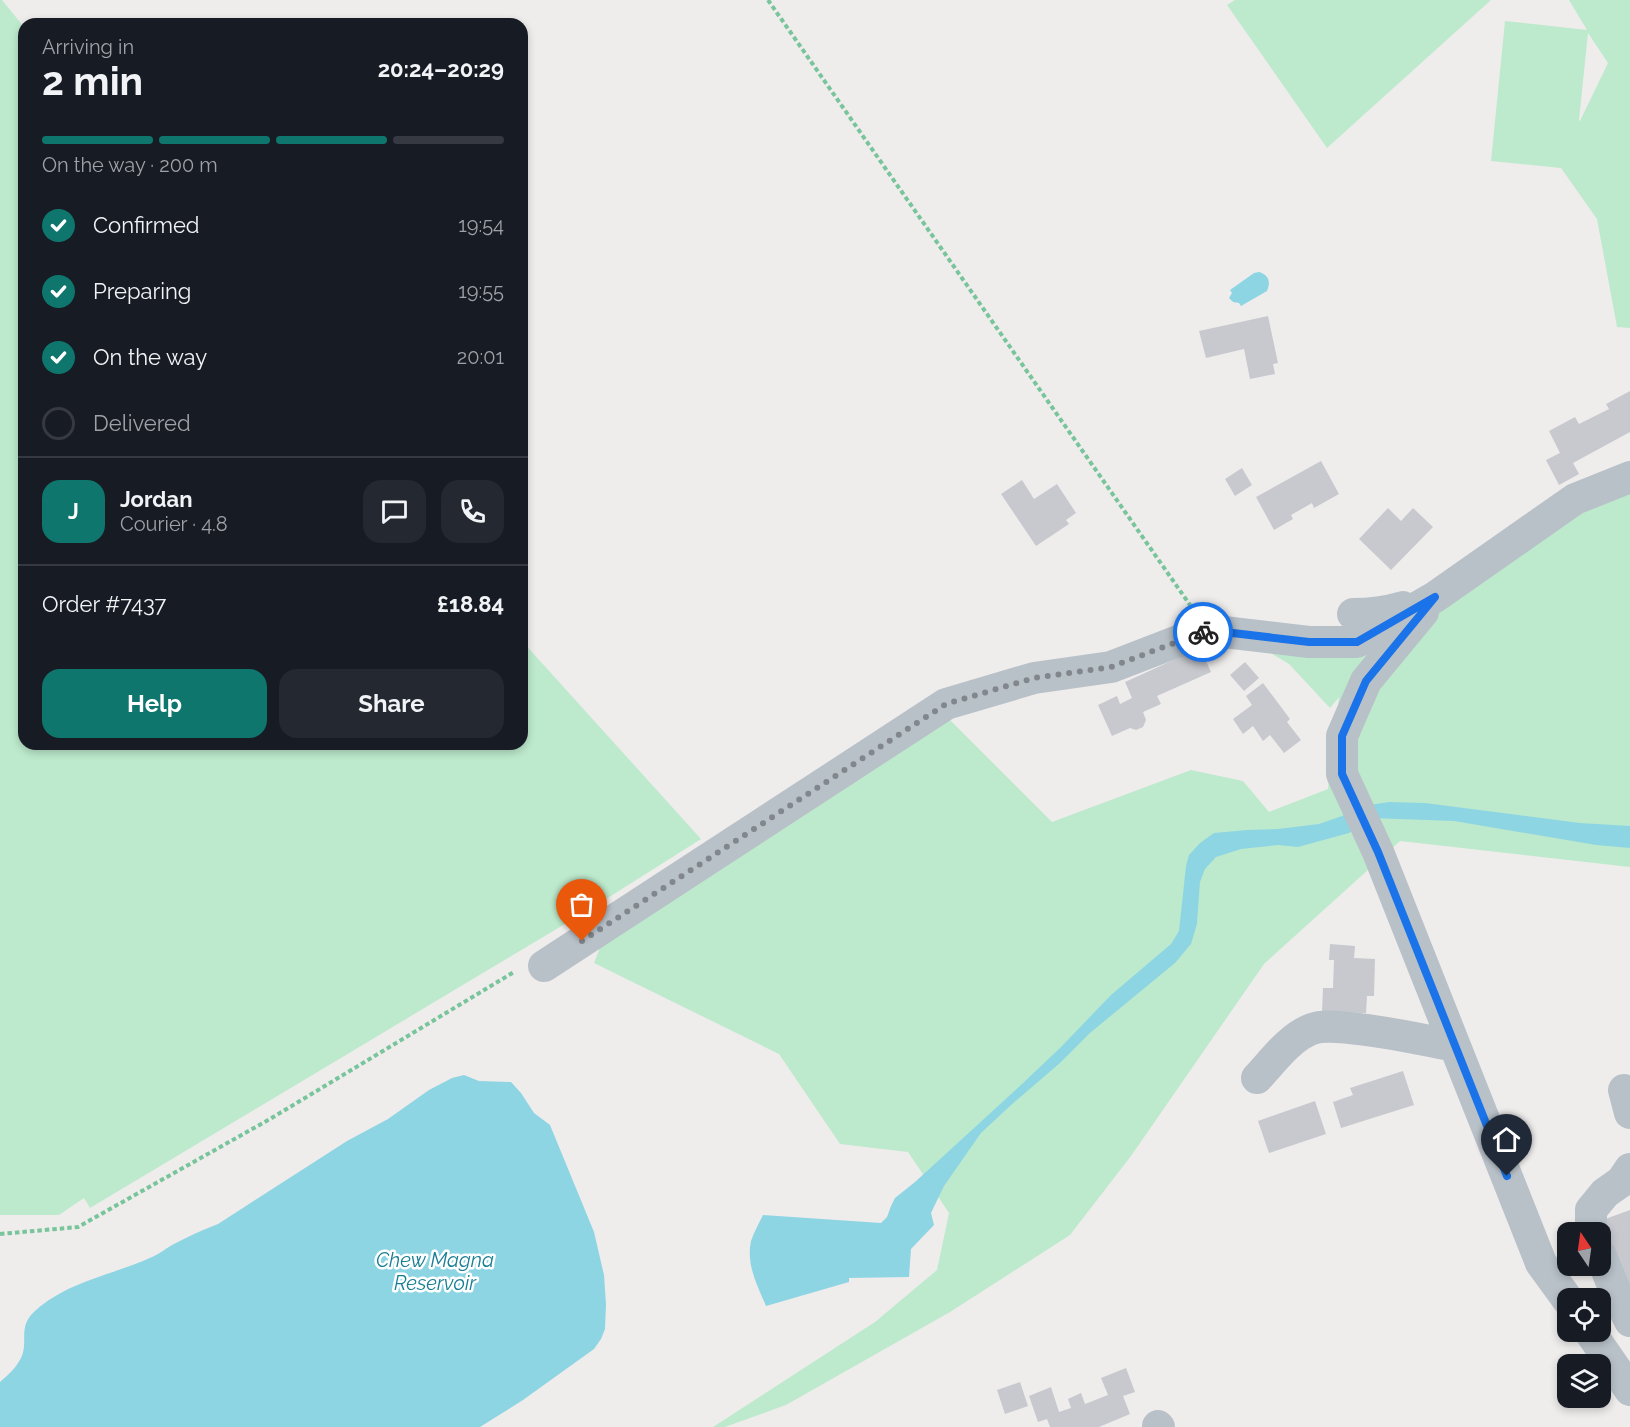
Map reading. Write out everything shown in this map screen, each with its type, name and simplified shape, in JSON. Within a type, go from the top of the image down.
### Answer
[{"type":"street","points":[[531,968],[946,704],[1034,678],[1111,667],[1207,630],[1309,642],[1357,642],[1435,597],[1575,499],[1630,477]]},
{"type":"street","points":[[1353,614],[1389,611],[1435,597]]},
{"type":"street","points":[[1435,597],[1366,681],[1342,736],[1342,774],[1378,852],[1541,1263],[1559,1288]]},
{"type":"street","points":[[1257,1078],[1298,1037],[1313,1028],[1334,1027],[1383,1031],[1455,1046]]},
{"type":"street","points":[[1591,1222],[1591,1210],[1605,1193],[1622,1181],[1630,1169]]},
{"type":"street","points":[[1609,1276],[1630,1321]]},
{"type":"street","points":[[1597,1342],[1630,1390]]},
{"type":"path","points":[[768,0],[1207,630]]},
{"type":"path","points":[[0,1234],[78,1227],[531,968]]},
{"type":"green space","points":[[0,0],[2,0],[18,20],[18,750],[528,750],[528,648],[701,839],[595,906],[90,1208],[84,1198],[59,1215],[0,1215]]},
{"type":"green space","points":[[1235,0],[1491,0],[1327,148],[1227,5]]},
{"type":"green space","points":[[1569,0],[1630,0],[1630,328],[1617,327],[1597,219],[1561,168],[1491,161],[1505,21],[1587,30]],"holes":[[[1588,33],[1608,63],[1580,121]]]},
{"type":"green space","points":[[1630,468],[1630,867],[1400,841],[1264,964],[1131,1156],[1070,1235],[950,1312],[786,1405],[725,1427],[713,1427],[875,1322],[937,1270],[949,1213],[908,1152],[840,1144],[779,1054],[594,963],[604,937],[945,715],[1052,822],[1191,770],[1243,781],[1269,812],[1328,789],[1339,697],[1330,708],[1289,664],[1255,644],[1328,651]]},
{"type":"water","points":[[1259,272],[1268,279],[1267,291],[1241,306],[1229,298],[1232,293],[1230,290]]},
{"type":"water","points":[[1389,802],[1425,803],[1580,823],[1630,826],[1630,848],[1596,845],[1454,821],[1371,818],[1349,833],[1298,847],[1278,845],[1241,849],[1216,857],[1205,869],[1200,882],[1197,924],[1191,944],[1175,963],[1090,1033],[1060,1063],[981,1133],[944,1186],[931,1213],[934,1225],[911,1249],[909,1277],[849,1278],[849,1282],[766,1306],[753,1274],[750,1258],[751,1241],[763,1215],[881,1223],[887,1217],[895,1198],[1022,1084],[1111,995],[1171,944],[1179,931],[1189,855],[1200,843],[1214,833],[1319,824],[1342,816],[1357,807]]},
{"type":"water","name":"Chew Magna Reservoir","points":[[464,1075],[479,1081],[511,1082],[534,1113],[550,1125],[594,1232],[604,1275],[605,1329],[594,1349],[523,1400],[480,1427],[0,1427],[0,1382],[21,1358],[26,1323],[35,1311],[48,1301],[76,1285],[152,1257],[183,1239],[218,1224],[347,1141],[388,1119],[429,1090],[452,1078]]},
{"type":"building","points":[[1268,316],[1278,363],[1273,364],[1275,374],[1250,379],[1244,349],[1206,358],[1199,331]]},
{"type":"building","points":[[1630,391],[1630,432],[1573,463],[1579,474],[1559,485],[1546,460],[1560,453],[1549,431],[1575,417],[1579,424],[1609,409],[1606,404]]},
{"type":"building","points":[[1321,461],[1339,494],[1314,508],[1312,503],[1291,515],[1293,519],[1274,530],[1256,497]]},
{"type":"building","points":[[1242,468],[1252,485],[1235,496],[1225,479]]},
{"type":"building","points":[[1022,480],[1034,499],[1057,484],[1076,513],[1066,520],[1069,524],[1036,546],[1001,494]]},
{"type":"building","points":[[1388,508],[1401,521],[1413,508],[1433,527],[1391,570],[1359,539]]},
{"type":"building","points":[[1200,648],[1211,672],[1157,696],[1161,704],[1143,712],[1146,720],[1143,727],[1136,730],[1130,728],[1112,736],[1098,705],[1117,696],[1120,704],[1132,698],[1125,682]]},
{"type":"building","points":[[1245,662],[1259,678],[1244,691],[1230,675]]},
{"type":"building","points":[[1263,683],[1290,719],[1287,722],[1301,740],[1284,753],[1270,735],[1263,741],[1253,726],[1243,734],[1233,719],[1252,705],[1246,696]]},
{"type":"building","points":[[1330,944],[1355,946],[1354,958],[1375,959],[1374,996],[1367,996],[1366,1013],[1322,1012],[1323,988],[1333,988],[1334,960],[1329,960]]},
{"type":"building","points":[[1403,1071],[1414,1105],[1341,1128],[1333,1102],[1353,1095],[1350,1088]]},
{"type":"building","points":[[1315,1101],[1326,1134],[1269,1153],[1258,1121]]},
{"type":"building","points":[[1630,1210],[1630,1290],[1611,1251],[1611,1222],[1597,1222]]},
{"type":"building","points":[[1126,1368],[1135,1392],[1123,1396],[1130,1414],[1099,1427],[1050,1427],[1047,1419],[1038,1422],[1029,1396],[1051,1387],[1059,1412],[1071,1408],[1068,1399],[1081,1393],[1085,1404],[1108,1395],[1101,1378]]},
{"type":"building","points":[[1020,1382],[1028,1406],[1005,1414],[997,1390]]},
{"type":"way so far","points":[[582,941],[946,704],[1034,678],[1111,667],[1203,632]]},
{"type":"route","points":[[1203,632],[1207,630],[1309,642],[1357,642],[1435,597],[1366,681],[1342,736],[1342,774],[1378,852],[1507,1176]]}]
